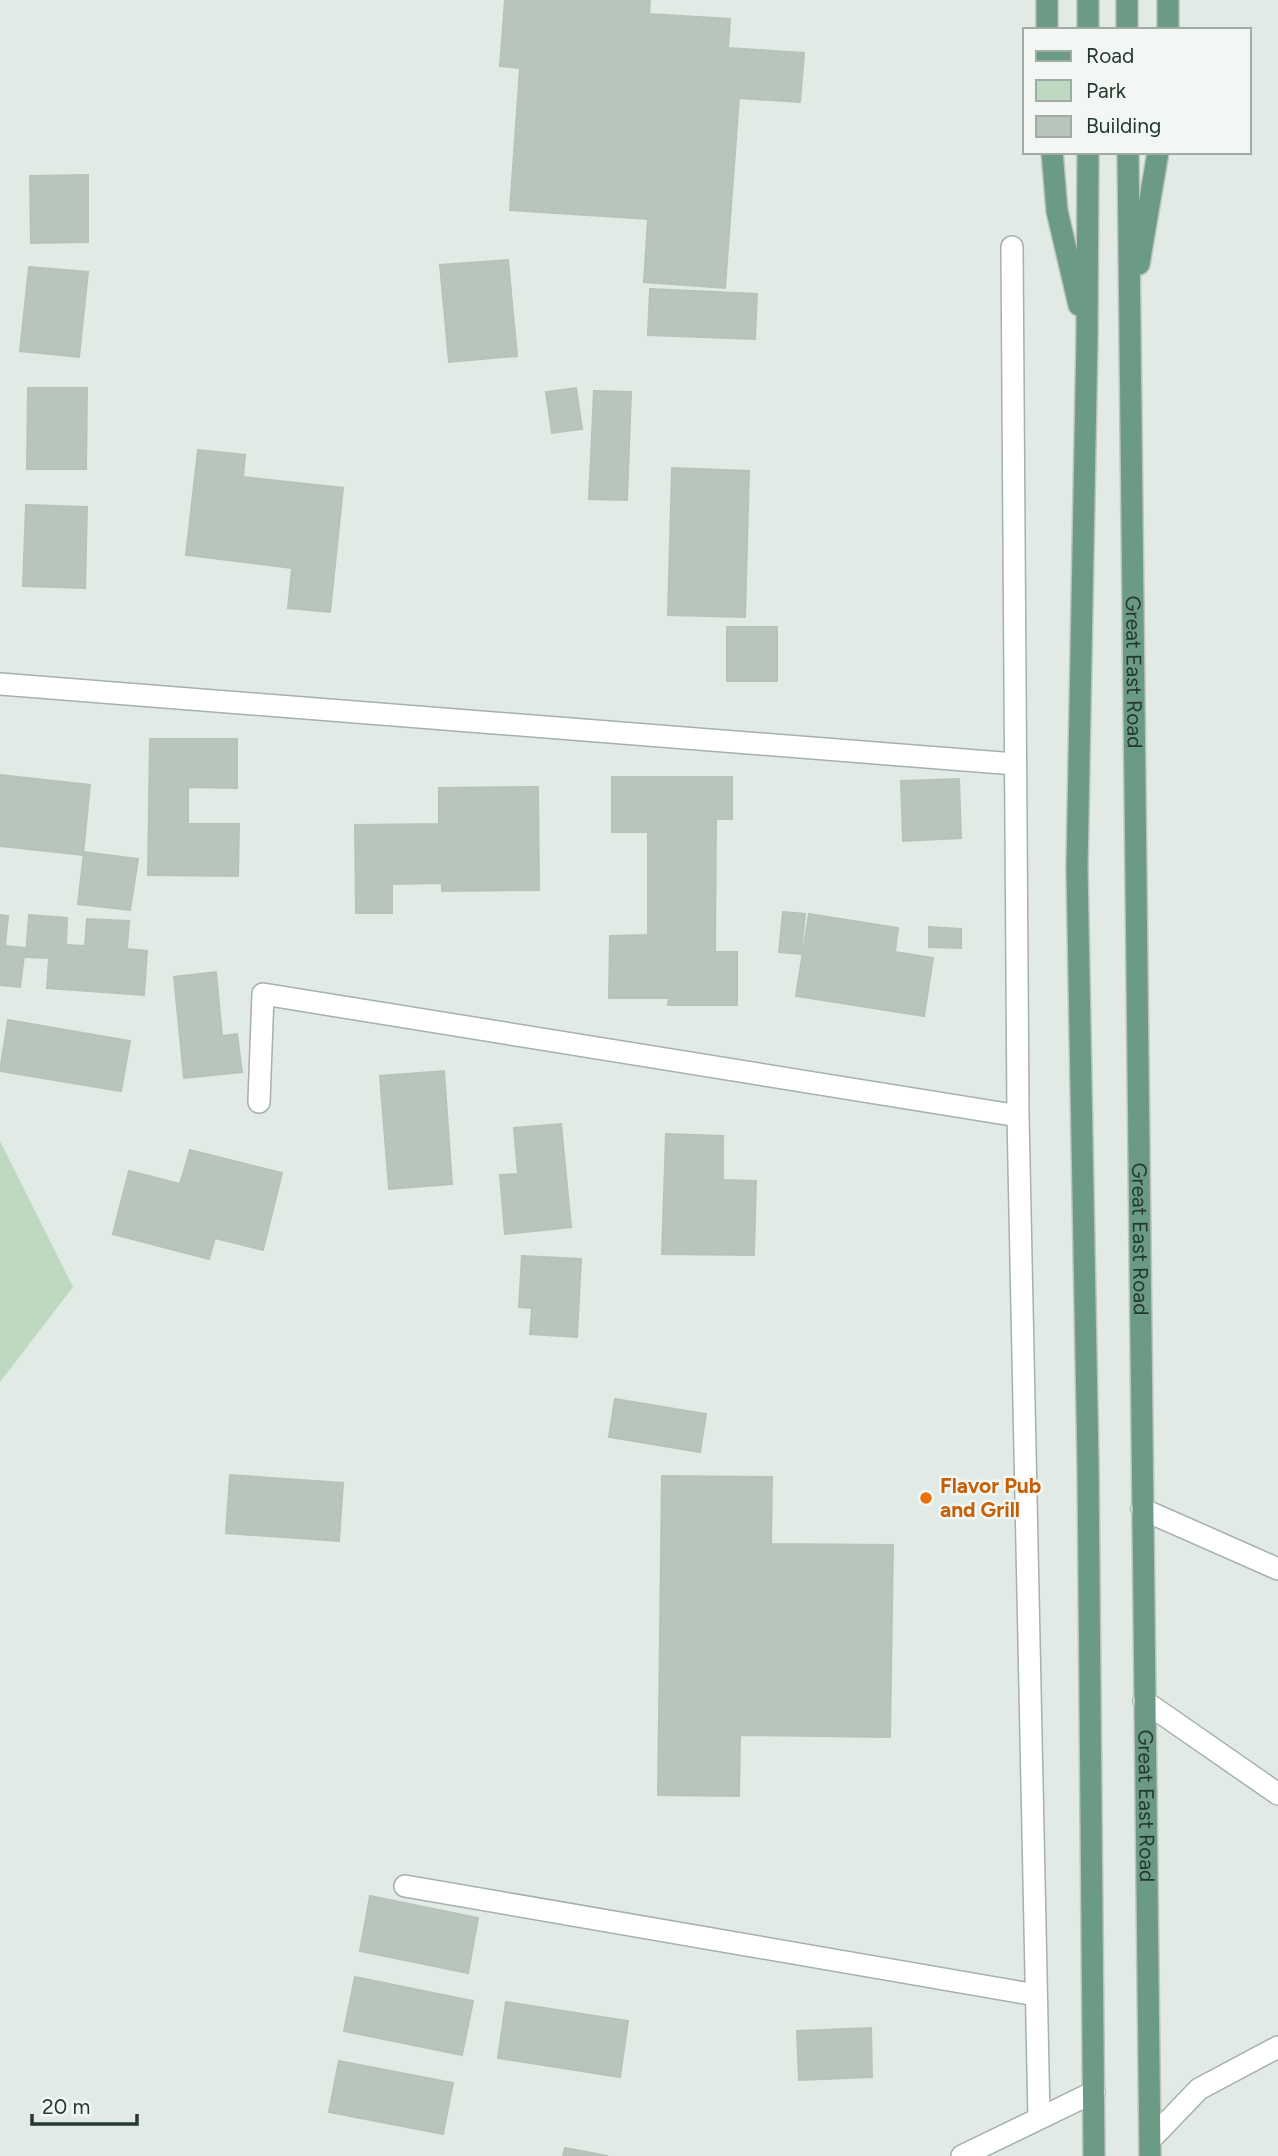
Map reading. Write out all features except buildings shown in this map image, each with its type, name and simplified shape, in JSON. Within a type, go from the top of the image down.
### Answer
[{"type":"main road","points":[[1046,0],[1047,28]]},
{"type":"main road","points":[[1088,0],[1088,28]]},
{"type":"main road","points":[[1127,0],[1127,28]]},
{"type":"main road","points":[[1168,0],[1168,28]]},
{"type":"main road","points":[[1052,154],[1057,211],[1087,338]]},
{"type":"main road","points":[[1088,154],[1077,868],[1088,1464],[1094,2156]]},
{"type":"main road","name":"Great East Road","points":[[1128,154],[1150,2148]]},
{"type":"main road","name":"Great East Road","points":[[1130,320],[1158,154]]},
{"type":"street","points":[[1012,247],[1018,1116],[1038,2118]]},
{"type":"street","points":[[0,684],[1015,764]]},
{"type":"street","points":[[259,1102],[263,994],[1018,1116]]},
{"type":"street","points":[[1142,1509],[1278,1569]]},
{"type":"street","points":[[1144,1701],[1278,1794]]},
{"type":"street","points":[[405,1886],[1036,1995]]},
{"type":"street","points":[[1150,2148],[1199,2089],[1278,2047]]},
{"type":"street","points":[[962,2156],[1094,2092]]},
{"type":"green space","points":[[0,1141],[73,1287],[0,1382]]},
{"type":"place","name":"Flavor Pub and Grill","points":[[926,1498]]}]
